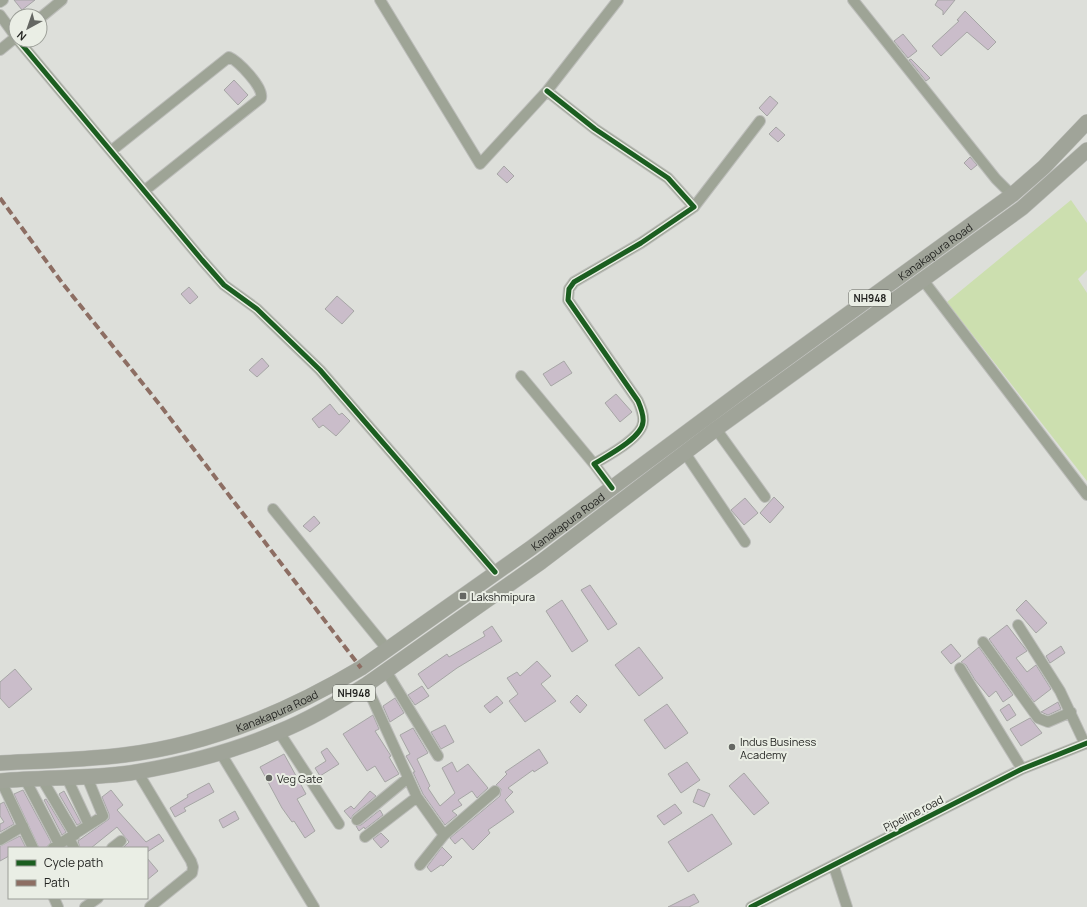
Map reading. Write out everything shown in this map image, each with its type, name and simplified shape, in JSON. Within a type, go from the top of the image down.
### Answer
[{"type":"highway","name":"Kanakapura Road","points":[[1,781],[87,777],[137,771],[173,764],[220,752],[278,732],[366,685],[540,562],[753,383],[1012,195],[1044,167],[1087,122]]},
{"type":"highway","name":"Kanakapura Road","points":[[0,763],[125,755],[169,747],[207,738],[267,716],[334,684],[361,668],[612,488],[685,453],[1022,208],[1087,150]]},
{"type":"street","points":[[48,11],[62,0]]},
{"type":"street","points":[[380,0],[480,164],[547,91],[618,0]]},
{"type":"street","points":[[853,0],[996,179],[1012,195]]},
{"type":"street","points":[[0,14],[8,26]]},
{"type":"street","points":[[0,50],[8,44]]},
{"type":"street","points":[[25,48],[224,285],[257,309],[320,370],[495,572]]},
{"type":"street","points":[[111,151],[229,57],[235,59],[245,70],[259,88],[262,98],[144,191]]},
{"type":"street","points":[[547,91],[595,128],[668,178],[694,207]]},
{"type":"street","points":[[594,464],[640,432],[643,424],[643,411],[638,401],[568,300],[569,289],[574,282],[641,244],[694,207],[760,122]]},
{"type":"street","points":[[923,280],[1087,495]]},
{"type":"street","points":[[521,376],[612,488]]},
{"type":"street","points":[[716,429],[765,497]]},
{"type":"street","points":[[685,453],[745,542]]},
{"type":"street","points":[[274,509],[387,649]]},
{"type":"street","points":[[1018,625],[1060,691],[1086,744]]},
{"type":"street","points":[[983,642],[1038,718],[1048,722],[1070,712]]},
{"type":"street","points":[[960,668],[1022,768]]},
{"type":"street","points":[[386,671],[438,756]]},
{"type":"street","points":[[366,685],[417,796],[444,835]]},
{"type":"street","points":[[278,732],[339,824]]},
{"type":"street","name":"Pipeline road","points":[[751,907],[1022,768],[1086,744]]},
{"type":"street","points":[[220,752],[314,907]]},
{"type":"street","points":[[137,771],[192,861],[193,867],[192,873],[151,907]]},
{"type":"street","points":[[25,779],[56,846],[102,816],[87,777]]},
{"type":"street","points":[[67,778],[89,825]]},
{"type":"street","points":[[357,820],[408,778]]},
{"type":"street","points":[[42,779],[72,836],[74,847]]},
{"type":"street","points":[[1,781],[33,847]]},
{"type":"street","points":[[420,865],[444,835],[495,792]]},
{"type":"street","points":[[365,837],[417,796]]},
{"type":"street","points":[[0,840],[23,826]]},
{"type":"street","points":[[113,847],[121,841]]},
{"type":"street","points":[[835,864],[835,870],[847,907]]},
{"type":"street","points":[[85,907],[97,899]]},
{"type":"green space","points":[[1071,200],[1087,223],[1087,270],[1078,279],[1087,293],[1087,481],[947,302]]},
{"type":"building","points":[[14,0],[35,0],[25,8],[20,8]]},
{"type":"building","points":[[938,0],[955,0],[943,15],[943,11],[935,5]]},
{"type":"building","points":[[965,11],[996,42],[988,50],[967,32],[941,56],[932,46],[959,21],[957,20]]},
{"type":"building","points":[[903,34],[917,51],[908,58],[894,41]]},
{"type":"building","points":[[911,59],[930,78],[926,81],[909,60]]},
{"type":"building","points":[[234,80],[248,95],[238,105],[224,90]]},
{"type":"building","points":[[770,96],[778,103],[767,116],[759,108]]},
{"type":"building","points":[[776,127],[785,135],[778,142],[769,134]]},
{"type":"building","points":[[970,157],[977,165],[971,170],[964,163]]},
{"type":"building","points":[[504,166],[514,176],[507,183],[497,174]]},
{"type":"building","points":[[189,287],[198,297],[190,304],[181,294]]},
{"type":"building","points":[[337,296],[354,311],[342,324],[325,309]]},
{"type":"building","points":[[262,358],[269,366],[257,377],[249,370]]},
{"type":"building","points":[[564,361],[572,373],[551,386],[543,374]]},
{"type":"building","points":[[616,394],[632,412],[620,422],[605,403]]},
{"type":"building","points":[[330,404],[339,415],[342,413],[350,421],[336,436],[323,425],[319,428],[312,419]]},
{"type":"building","points":[[774,497],[784,507],[770,523],[760,513]]},
{"type":"building","points":[[745,498],[758,513],[744,525],[731,510]]},
{"type":"building","points":[[314,516],[320,523],[310,532],[303,526]]},
{"type":"building","points":[[590,585],[617,624],[608,630],[581,590]]},
{"type":"building","points":[[562,600],[588,641],[572,652],[546,611]]},
{"type":"building","points":[[1026,600],[1047,623],[1036,633],[1016,610]]},
{"type":"building","points":[[1007,625],[1027,651],[1016,658],[1027,672],[1036,665],[1051,689],[1034,702],[989,639]]},
{"type":"building","points":[[492,626],[502,641],[457,668],[428,689],[418,674],[447,654],[449,657],[485,636],[483,632]]},
{"type":"building","points":[[951,644],[961,656],[951,664],[941,652]]},
{"type":"building","points":[[1061,646],[1065,653],[1050,663],[1046,656]]},
{"type":"building","points":[[639,647],[663,678],[639,696],[615,665]]},
{"type":"building","points":[[979,647],[1013,695],[1003,702],[996,691],[989,697],[975,680],[966,665],[961,662]]},
{"type":"building","points":[[537,661],[551,676],[541,684],[556,701],[525,722],[509,701],[518,694],[507,678],[517,672],[520,676]]},
{"type":"building","points":[[15,669],[32,689],[9,708],[0,698],[0,682]]},
{"type":"building","points":[[422,686],[429,696],[415,705],[408,695]]},
{"type":"building","points":[[577,695],[587,705],[580,713],[570,702]]},
{"type":"building","points":[[497,696],[503,703],[490,713],[484,706]]},
{"type":"building","points":[[395,698],[404,713],[390,722],[383,706]]},
{"type":"building","points":[[1058,702],[1061,709],[1048,715],[1041,712]]},
{"type":"building","points":[[667,704],[688,733],[665,749],[644,720]]},
{"type":"building","points":[[1009,704],[1016,715],[1007,721],[1000,710]]},
{"type":"building","points":[[373,715],[379,729],[375,731],[391,756],[389,757],[399,774],[385,782],[375,766],[367,771],[343,734]]},
{"type":"building","points":[[1030,718],[1042,733],[1021,746],[1010,729]]},
{"type":"building","points":[[445,725],[454,742],[441,749],[431,732]]},
{"type":"building","points":[[413,728],[428,753],[417,759],[430,786],[428,788],[440,806],[455,793],[442,768],[452,762],[457,772],[468,764],[488,788],[477,798],[472,791],[458,800],[462,805],[452,811],[457,815],[445,825],[423,794],[413,772],[415,772],[406,756],[410,754],[400,735]]},
{"type":"building","points":[[327,748],[339,764],[320,776],[315,768],[326,761],[321,752]]},
{"type":"building","points":[[539,749],[548,763],[534,772],[533,770],[508,788],[513,792],[505,800],[514,812],[488,830],[490,833],[473,850],[462,838],[455,844],[450,838],[500,796],[501,789],[496,785],[507,774],[505,772]]},
{"type":"building","points":[[284,754],[306,794],[297,799],[315,831],[305,838],[294,821],[292,822],[282,808],[260,767]]},
{"type":"building","points":[[687,762],[700,780],[681,793],[668,774]]},
{"type":"building","points":[[744,773],[769,803],[754,815],[729,786]]},
{"type":"building","points":[[209,783],[214,792],[184,808],[186,811],[175,817],[170,808],[188,797],[187,795]]},
{"type":"building","points":[[698,789],[710,794],[704,807],[693,802]]},
{"type":"building","points":[[23,790],[51,842],[47,847],[39,847],[14,794]]},
{"type":"building","points":[[111,790],[123,805],[117,810],[146,842],[159,834],[164,841],[148,851],[148,847],[124,847],[129,842],[117,827],[92,847],[80,847],[78,841],[109,819],[109,814],[102,797]]},
{"type":"building","points":[[64,791],[81,823],[77,825],[59,794]]},
{"type":"building","points":[[370,791],[376,796],[353,815],[351,819],[344,811],[351,806],[354,809]]},
{"type":"building","points":[[46,799],[66,832],[62,835],[44,800]]},
{"type":"building","points":[[4,802],[14,824],[0,832],[0,824],[4,822],[0,816],[0,804]]},
{"type":"building","points":[[675,804],[682,813],[664,825],[657,816]]},
{"type":"building","points":[[380,810],[383,815],[365,829],[364,827],[359,831],[356,826],[361,825]]},
{"type":"building","points":[[235,811],[239,819],[223,828],[219,820]]},
{"type":"building","points":[[712,814],[732,844],[688,872],[668,842]]},
{"type":"building","points":[[381,833],[389,841],[381,848],[373,839]]},
{"type":"building","points":[[20,836],[26,847],[8,847],[8,857],[0,861],[0,846]]},
{"type":"building","points":[[442,847],[452,857],[443,866],[441,865],[431,872],[427,867]]},
{"type":"building","points":[[148,859],[158,871],[148,879]]},
{"type":"building","points":[[694,894],[699,902],[689,907],[668,907]]},
{"type":"marked path","points":[[0,198],[63,284],[160,405],[361,668]]},
{"type":"cycle path","points":[[25,48],[224,285],[257,309],[320,370],[495,572]]},
{"type":"cycle path","points":[[547,91],[595,129],[668,178],[694,207],[641,243],[574,282],[569,289],[568,300],[638,401],[643,414],[643,422],[637,434],[623,446],[594,464],[612,488]]},
{"type":"cycle path","points":[[751,907],[1022,769],[1087,743]]},
{"type":"place","name":"Lakshmipura","points":[[463,596]]},
{"type":"place","name":"Indus Business Academy","points":[[732,747]]},
{"type":"place","name":"Veg Gate","points":[[269,778]]}]
